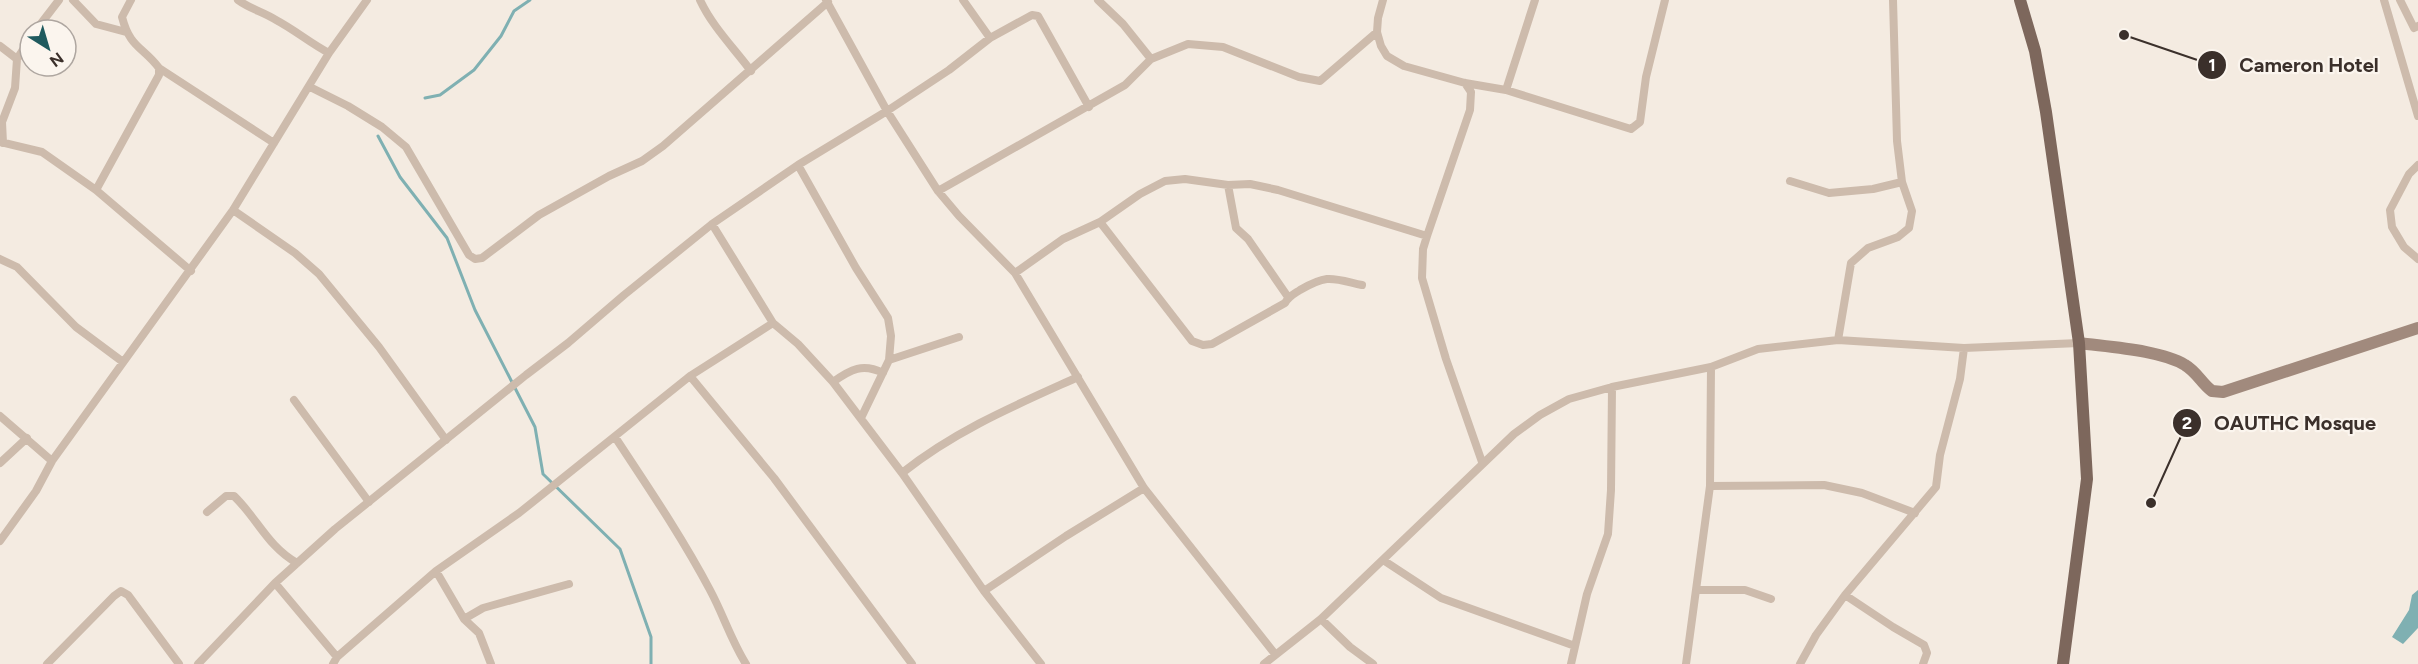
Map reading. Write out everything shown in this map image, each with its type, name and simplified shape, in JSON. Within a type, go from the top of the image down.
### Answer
[{"type":"main road","points":[[2020,0],[2035,51],[2046,112],[2079,343],[2087,480],[2063,664]]},
{"type":"street","points":[[45,18],[59,0]]},
{"type":"street","points":[[73,0],[96,24],[126,32]]},
{"type":"street","points":[[131,0],[122,17],[126,32],[138,49],[159,68],[274,143]]},
{"type":"street","points":[[238,0],[252,10],[275,19],[306,41],[329,53]]},
{"type":"street","points":[[0,541],[36,491],[52,461],[233,210],[329,53],[367,0]]},
{"type":"street","points":[[700,0],[708,18],[751,70]]},
{"type":"street","points":[[963,0],[990,38]]},
{"type":"street","points":[[1098,0],[1123,24],[1151,59]]},
{"type":"street","points":[[1383,0],[1377,32],[1387,56],[1404,66],[1465,83],[1506,90],[1625,128],[1635,127],[1640,122],[1646,77],[1665,0]]},
{"type":"street","points":[[1506,90],[1535,0]]},
{"type":"street","points":[[1838,340],[1851,264],[1868,248],[1898,237],[1909,228],[1912,211],[1902,182],[1897,141],[1893,0]]},
{"type":"street","points":[[2384,0],[2418,116]]},
{"type":"street","points":[[2400,0],[2414,27],[2418,26]]},
{"type":"street","points":[[310,87],[357,111],[406,147],[469,255],[475,259],[482,258],[539,215],[609,176],[642,161],[663,146],[827,1],[887,111],[938,191],[959,216],[1016,273],[1144,488],[1275,654]]},
{"type":"street","points":[[198,664],[275,583],[335,529],[568,343],[712,224],[798,165],[949,70],[990,38],[1032,15],[1038,16],[1089,107]]},
{"type":"street","points":[[938,191],[1125,85],[1151,59],[1188,44],[1223,47],[1299,77],[1320,81],[1377,32]]},
{"type":"street","points":[[0,46],[17,58],[15,88],[2,122],[1,142],[42,153],[96,190],[190,271]]},
{"type":"street","points":[[96,190],[159,75],[159,68]]},
{"type":"street","points":[[1465,83],[1471,92],[1470,110],[1423,249],[1422,278],[1446,359],[1482,462]]},
{"type":"street","points":[[798,165],[856,268],[888,318],[891,336],[890,360],[861,418]]},
{"type":"street","points":[[2418,165],[2409,174],[2390,210],[2392,227],[2404,247],[2418,259]]},
{"type":"street","points":[[1016,273],[1063,239],[1100,222],[1140,194],[1165,181],[1185,179],[1228,185],[1250,184],[1278,190],[1427,236]]},
{"type":"street","points":[[1790,181],[1829,193],[1873,189],[1902,182]]},
{"type":"street","points":[[1228,185],[1236,228],[1248,239],[1288,297]]},
{"type":"street","points":[[233,210],[295,253],[319,274],[379,347],[446,440]]},
{"type":"street","points":[[1100,222],[1192,341],[1203,345],[1212,344],[1285,303],[1288,297],[1319,279],[1329,278],[1362,285]]},
{"type":"street","points":[[712,224],[773,323],[798,344],[833,382],[902,473],[984,591],[1041,664]]},
{"type":"street","points":[[0,259],[17,267],[76,327],[123,362]]},
{"type":"street","points":[[275,583],[335,660],[436,571],[548,490],[690,376],[773,323]]},
{"type":"street","points":[[1264,664],[1321,619],[1482,462],[1514,434],[1540,415],[1569,399],[1612,387],[1711,367],[1758,349],[1838,340],[1964,348],[2079,343],[2144,352],[2179,361],[2193,371],[2212,392],[2223,392],[2418,328]]},
{"type":"street","points":[[890,360],[959,337]]},
{"type":"street","points":[[1800,664],[1816,636],[1845,595],[1936,487],[1940,455],[1960,380],[1964,348]]},
{"type":"street","points":[[833,382],[846,372],[860,367],[872,367],[883,373]]},
{"type":"street","points":[[1686,664],[1710,486],[1711,367]]},
{"type":"street","points":[[690,376],[774,478],[912,664]]},
{"type":"street","points":[[902,473],[931,450],[965,430],[1078,377]]},
{"type":"street","points":[[1571,664],[1587,594],[1608,534],[1611,490],[1612,387]]},
{"type":"street","points":[[294,400],[369,502]]},
{"type":"street","points":[[0,416],[52,461]]},
{"type":"street","points":[[615,437],[682,540],[711,592],[732,640],[746,664]]},
{"type":"street","points":[[0,463],[27,438]]},
{"type":"street","points":[[1710,486],[1824,485],[1863,493],[1914,513]]},
{"type":"street","points":[[984,591],[1066,536],[1144,488]]},
{"type":"street","points":[[207,512],[226,496],[234,496],[262,534],[284,556],[297,563]]},
{"type":"street","points":[[1383,560],[1441,598],[1575,646]]},
{"type":"street","points":[[436,571],[464,619],[479,633],[491,664]]},
{"type":"street","points":[[464,619],[483,608],[569,584]]},
{"type":"street","points":[[1696,590],[1745,590],[1771,599]]},
{"type":"street","points":[[47,664],[121,591],[128,595],[179,664]]},
{"type":"street","points":[[1845,595],[1924,645],[1928,652],[1923,664]]},
{"type":"street","points":[[1321,619],[1350,647],[1373,664]]},
{"type":"water","points":[[2418,590],[2418,628],[2403,644],[2392,637],[2409,610],[2412,595]]},
{"type":"waterway","points":[[425,98],[440,95],[474,70],[501,36],[514,11],[530,0]]},
{"type":"waterway","points":[[378,136],[400,177],[447,238],[475,310],[535,427],[543,474],[620,549],[651,637],[651,664]]},
{"type":"place","name":"Cameron Hotel","points":[[2124,35]]},
{"type":"place","name":"OAUTHC Mosque","points":[[2151,503]]}]
